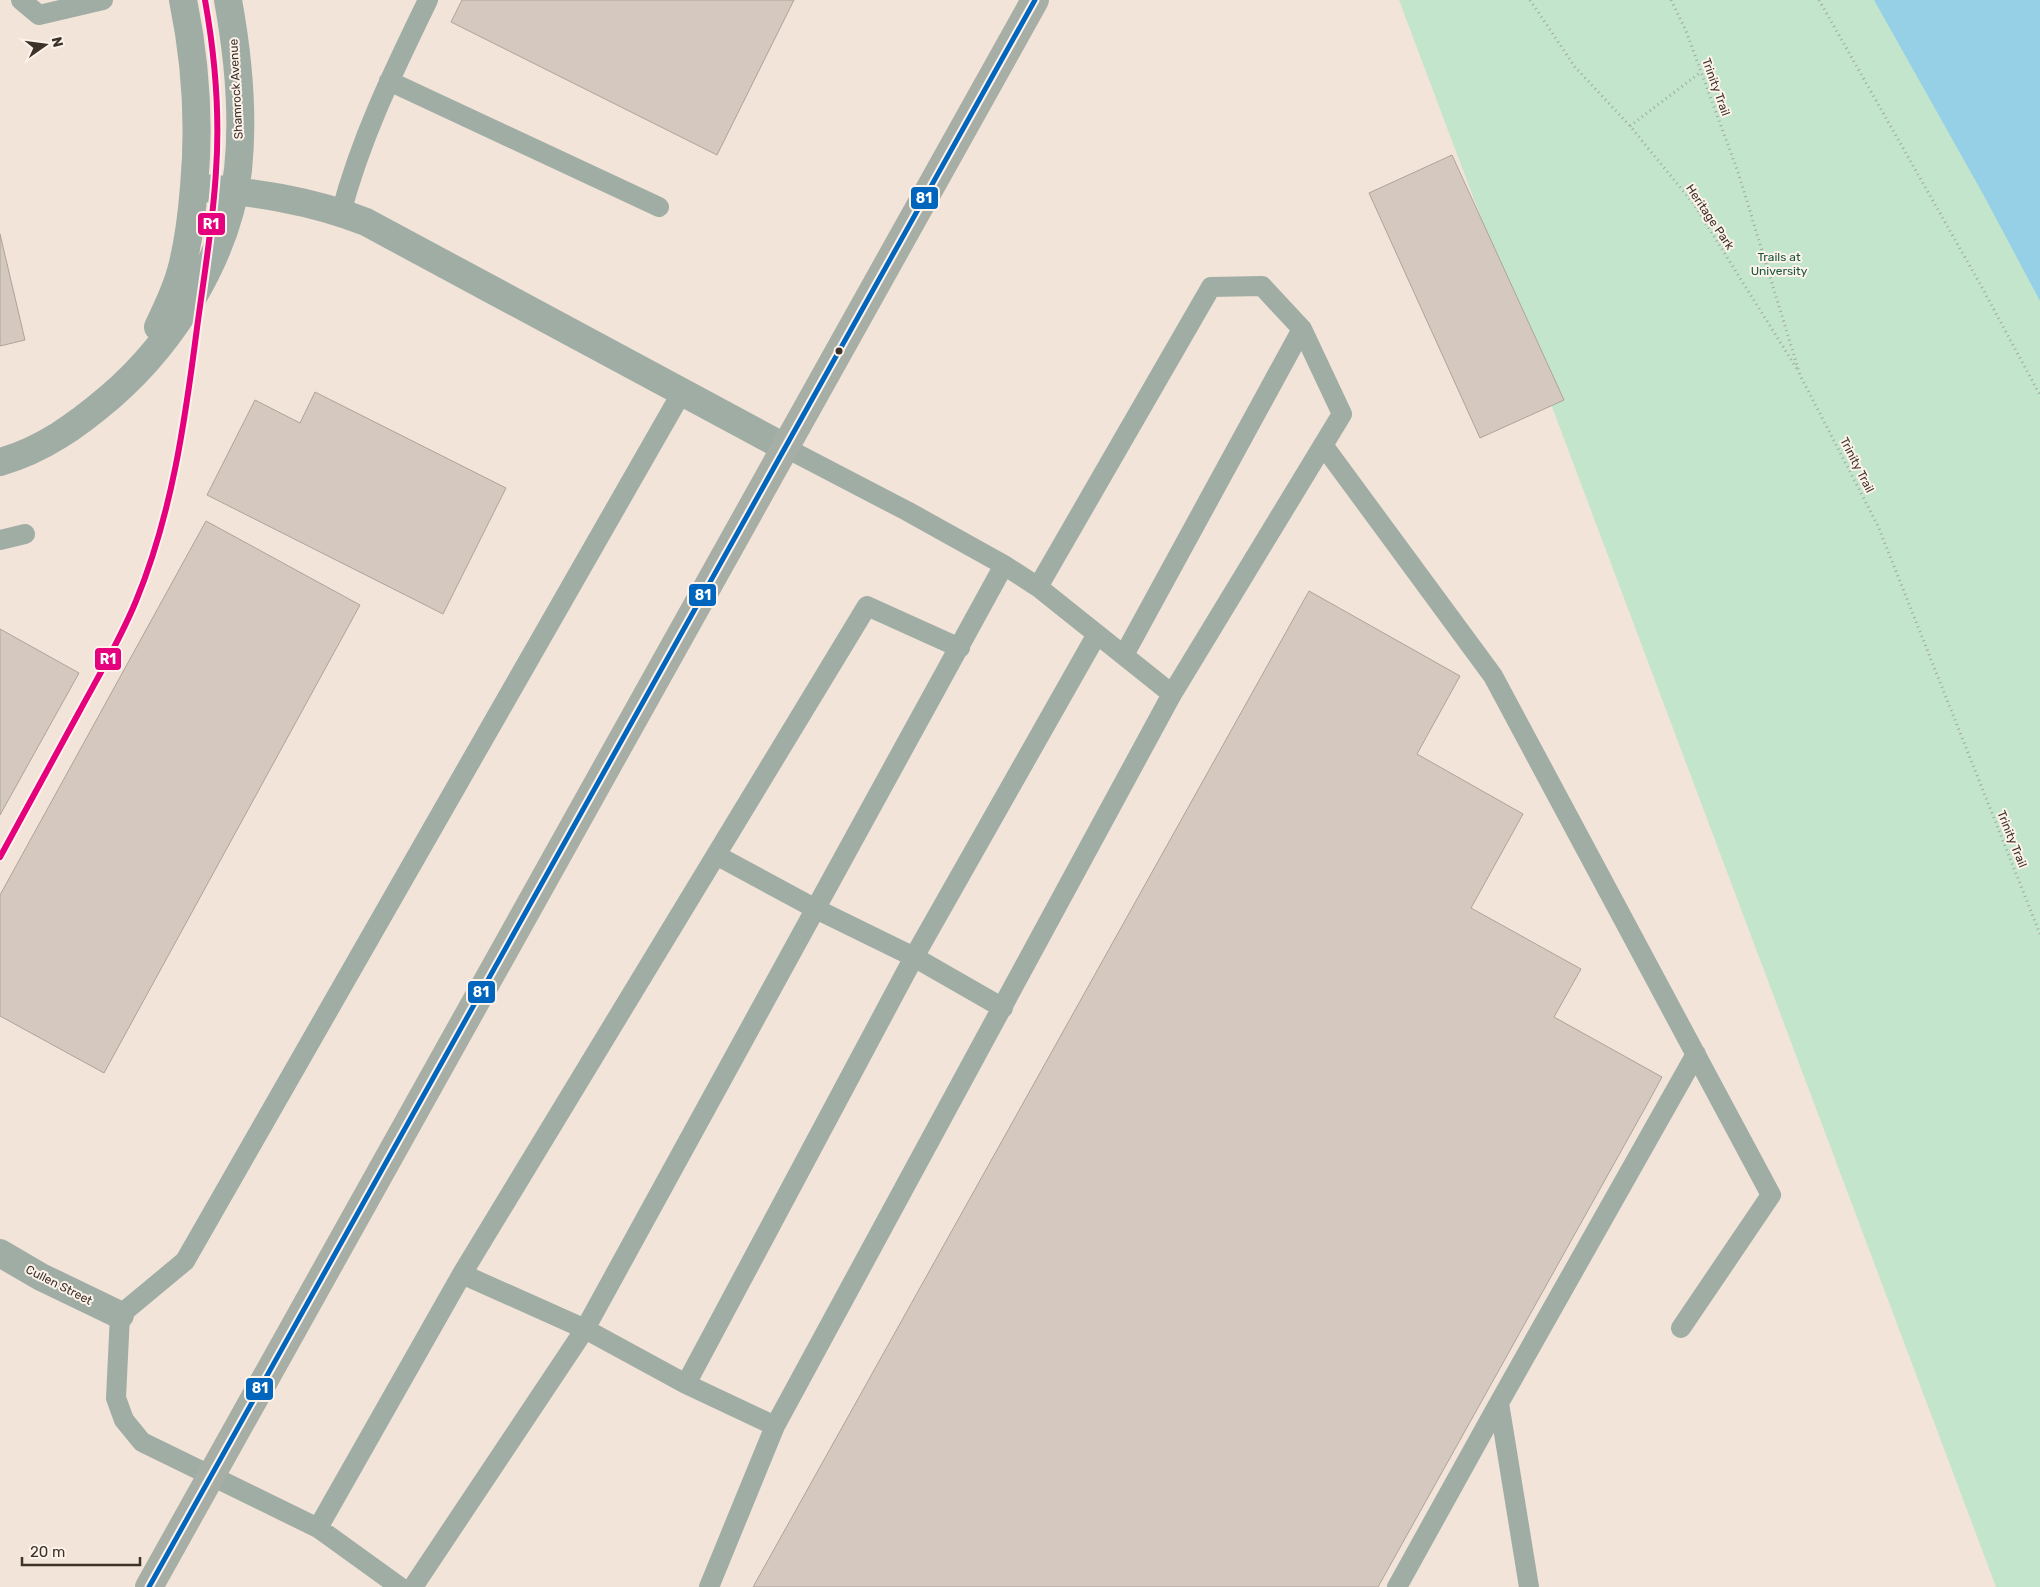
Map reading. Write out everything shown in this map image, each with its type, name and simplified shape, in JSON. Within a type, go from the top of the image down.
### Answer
[{"type":"main road","points":[[150,1587],[1034,0]]},
{"type":"street","points":[[0,462],[45,444],[70,429],[94,411],[118,386],[140,357],[169,302],[183,264],[189,233],[197,157],[196,76],[184,0]]},
{"type":"street","name":"Shamrock Avenue","points":[[94,411],[127,382],[158,350],[184,314],[204,277],[220,241],[238,170],[240,121],[238,72],[228,0]]},
{"type":"street","points":[[194,187],[234,190],[308,203],[341,212],[390,234],[786,448]]},
{"type":"street","name":"Cullen Street","points":[[0,1254],[41,1277],[120,1315]]},
{"type":"lane","points":[[20,0],[39,15],[103,0]]},
{"type":"lane","points":[[341,212],[361,145],[428,0]]},
{"type":"lane","points":[[389,81],[658,207]]},
{"type":"lane","points":[[709,1587],[775,1426],[1172,694],[1342,414],[1302,329],[1262,286],[1211,288],[1038,587]]},
{"type":"lane","points":[[1124,655],[1302,329]]},
{"type":"lane","points":[[400,1587],[318,1528],[142,1442],[124,1420],[116,1398],[120,1315],[185,1261],[682,392]]},
{"type":"lane","points":[[1323,445],[1493,676],[1771,1195],[1681,1328]]},
{"type":"lane","points":[[786,448],[907,511],[1004,565],[1038,587],[1172,694]]},
{"type":"lane","points":[[0,540],[25,534]]},
{"type":"lane","points":[[413,1587],[585,1330],[1004,565]]},
{"type":"lane","points":[[318,1528],[462,1274],[867,606],[960,648]]},
{"type":"lane","points":[[686,1384],[914,957],[1097,634]]},
{"type":"lane","points":[[716,855],[816,909],[914,957],[1002,1008]]},
{"type":"lane","points":[[1397,1587],[1696,1054]]},
{"type":"lane","points":[[462,1274],[585,1330],[686,1384],[775,1426]]},
{"type":"lane","points":[[1499,1403],[1530,1587]]},
{"type":"path","name":"Heritage Park","points":[[1530,0],[1575,66],[1630,126],[1693,203],[1800,375]]},
{"type":"path","name":"Trinity Trail","points":[[1671,0],[1686,31],[1702,72],[1738,172],[1800,375],[1878,526],[2040,934]]},
{"type":"path","points":[[1819,0],[1979,282],[2040,395]]},
{"type":"path","points":[[1630,126],[1702,72]]},
{"type":"green space","name":"Trails at University","points":[[1399,0],[2040,0],[2040,1587],[1996,1587]]},
{"type":"water","points":[[1874,0],[2040,0],[2040,301],[1983,194]]},
{"type":"building","points":[[462,0],[794,0],[717,155],[451,22]]},
{"type":"building","points":[[1452,155],[1564,400],[1480,438],[1369,193]]},
{"type":"building","points":[[0,234],[25,340],[0,346]]},
{"type":"building","points":[[315,392],[506,488],[443,614],[207,495],[255,400],[300,423]]},
{"type":"building","points":[[206,521],[360,605],[104,1073],[0,1016],[0,895]]},
{"type":"building","points":[[1309,591],[1460,676],[1417,754],[1523,814],[1471,908],[1581,969],[1554,1017],[1662,1077],[1378,1587],[753,1587]]},
{"type":"building","points":[[0,629],[79,673],[0,815]]},
{"type":"transit line","name":"R1","points":[[0,857],[123,630],[148,568],[168,501],[182,432],[215,191],[217,107],[212,42],[205,0]]},
{"type":"transit line","name":"81","points":[[149,1587],[1035,0]]}]
